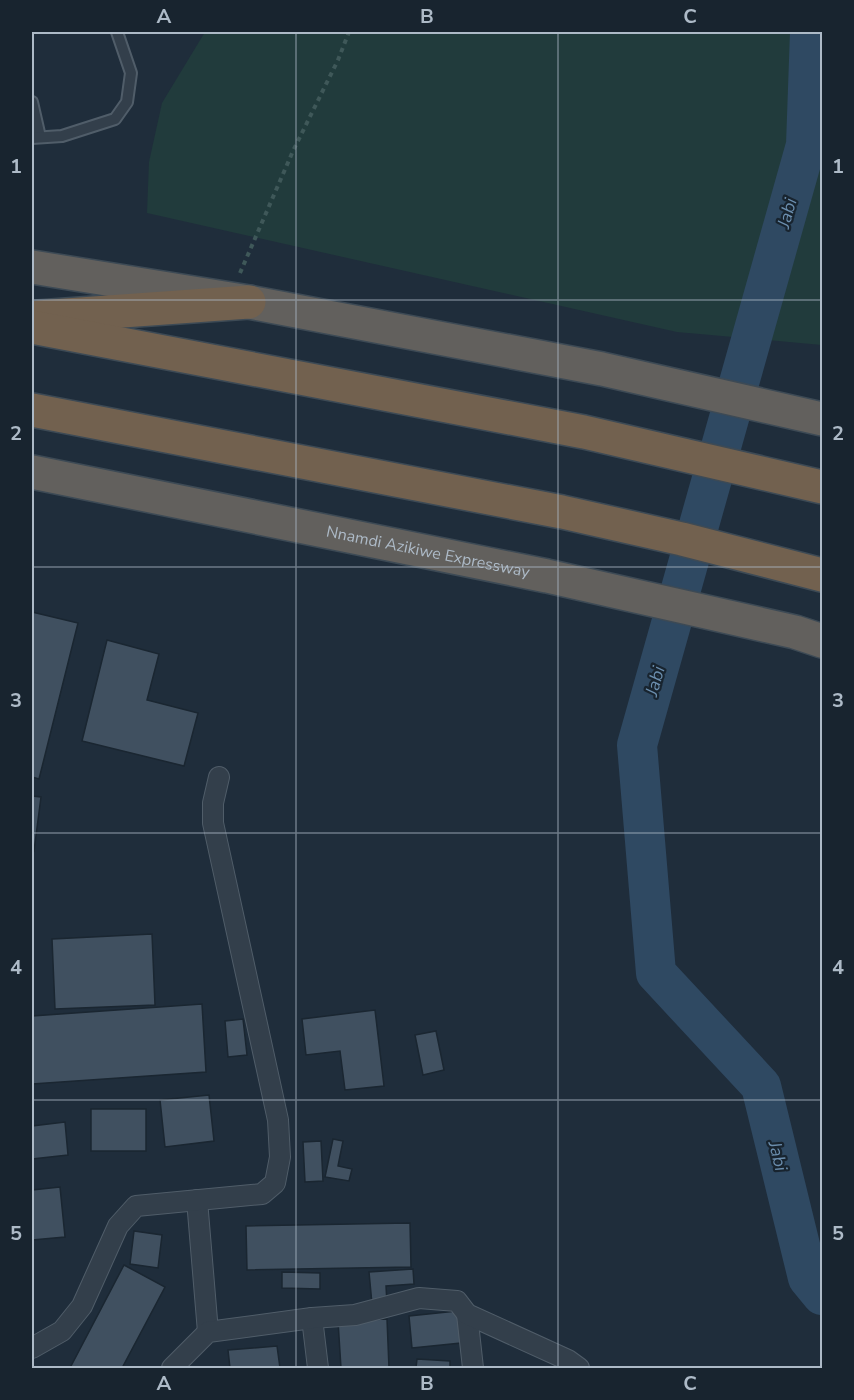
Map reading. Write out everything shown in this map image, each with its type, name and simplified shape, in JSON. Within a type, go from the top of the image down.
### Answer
[{"type":"highway","points":[[32,267],[239,300],[602,369],[822,419]]},
{"type":"highway","points":[[32,317],[239,300]]},
{"type":"highway","points":[[32,327],[584,432],[822,487]]},
{"type":"highway","points":[[32,410],[562,512],[818,573]]},
{"type":"highway","name":"Nnamdi Azikiwe Expressway","points":[[32,472],[547,576],[809,636]]},
{"type":"street","points":[[32,1348],[62,1331],[82,1306],[118,1226],[136,1206],[262,1194],[275,1184],[280,1157],[278,1120],[213,823],[213,803],[219,777]]},
{"type":"street","points":[[197,1200],[208,1332]]},
{"type":"street","points":[[172,1368],[208,1332],[312,1318],[355,1315],[419,1298],[457,1301],[468,1314],[568,1360],[579,1368]]},
{"type":"street","points":[[468,1314],[473,1368]]},
{"type":"street","points":[[312,1318],[318,1368]]},
{"type":"lane","points":[[32,102],[36,138],[62,136],[115,119],[127,102],[131,73],[117,32]]},
{"type":"path","points":[[239,300],[292,151],[350,32]]},
{"type":"green space","points":[[205,32],[822,32],[822,345],[677,332],[147,213],[149,162],[162,103]]},
{"type":"building","points":[[32,612],[78,623],[39,779],[32,777]]},
{"type":"building","points":[[107,640],[159,654],[147,700],[198,713],[184,766],[82,741]]},
{"type":"building","points":[[32,796],[41,797],[34,851],[32,850]]},
{"type":"building","points":[[152,934],[155,1005],[55,1009],[52,939]]},
{"type":"building","points":[[202,1004],[206,1072],[32,1084],[32,1016]]},
{"type":"building","points":[[375,1010],[384,1086],[345,1090],[340,1051],[306,1055],[302,1019]]},
{"type":"building","points":[[243,1019],[247,1055],[228,1057],[225,1021]]},
{"type":"building","points":[[436,1031],[444,1070],[423,1075],[415,1035]]},
{"type":"building","points":[[209,1095],[214,1141],[165,1147],[160,1100]]},
{"type":"building","points":[[91,1109],[146,1109],[146,1151],[91,1151]]},
{"type":"building","points":[[65,1122],[68,1155],[32,1159],[32,1126]]},
{"type":"building","points":[[333,1139],[343,1141],[338,1166],[352,1169],[349,1181],[325,1177]]},
{"type":"building","points":[[321,1141],[323,1181],[305,1182],[303,1142]]},
{"type":"building","points":[[60,1187],[65,1237],[32,1240],[32,1190]]},
{"type":"building","points":[[410,1223],[411,1267],[247,1270],[246,1226]]},
{"type":"building","points":[[134,1231],[162,1235],[158,1268],[130,1264]]},
{"type":"building","points":[[124,1265],[165,1287],[122,1368],[70,1368]]},
{"type":"building","points":[[413,1269],[414,1284],[386,1286],[387,1303],[372,1304],[369,1272]]},
{"type":"building","points":[[282,1272],[320,1273],[320,1289],[282,1288]]},
{"type":"building","points":[[457,1311],[461,1343],[412,1348],[409,1316]]},
{"type":"building","points":[[387,1319],[389,1368],[341,1368],[338,1321]]},
{"type":"building","points":[[277,1346],[280,1368],[230,1368],[228,1350]]},
{"type":"building","points":[[417,1359],[450,1361],[450,1368],[416,1368]]},
{"type":"waterway","name":"Jabi","points":[[810,32],[806,145],[637,745],[656,973],[761,1086],[808,1278],[822,1295]]}]
